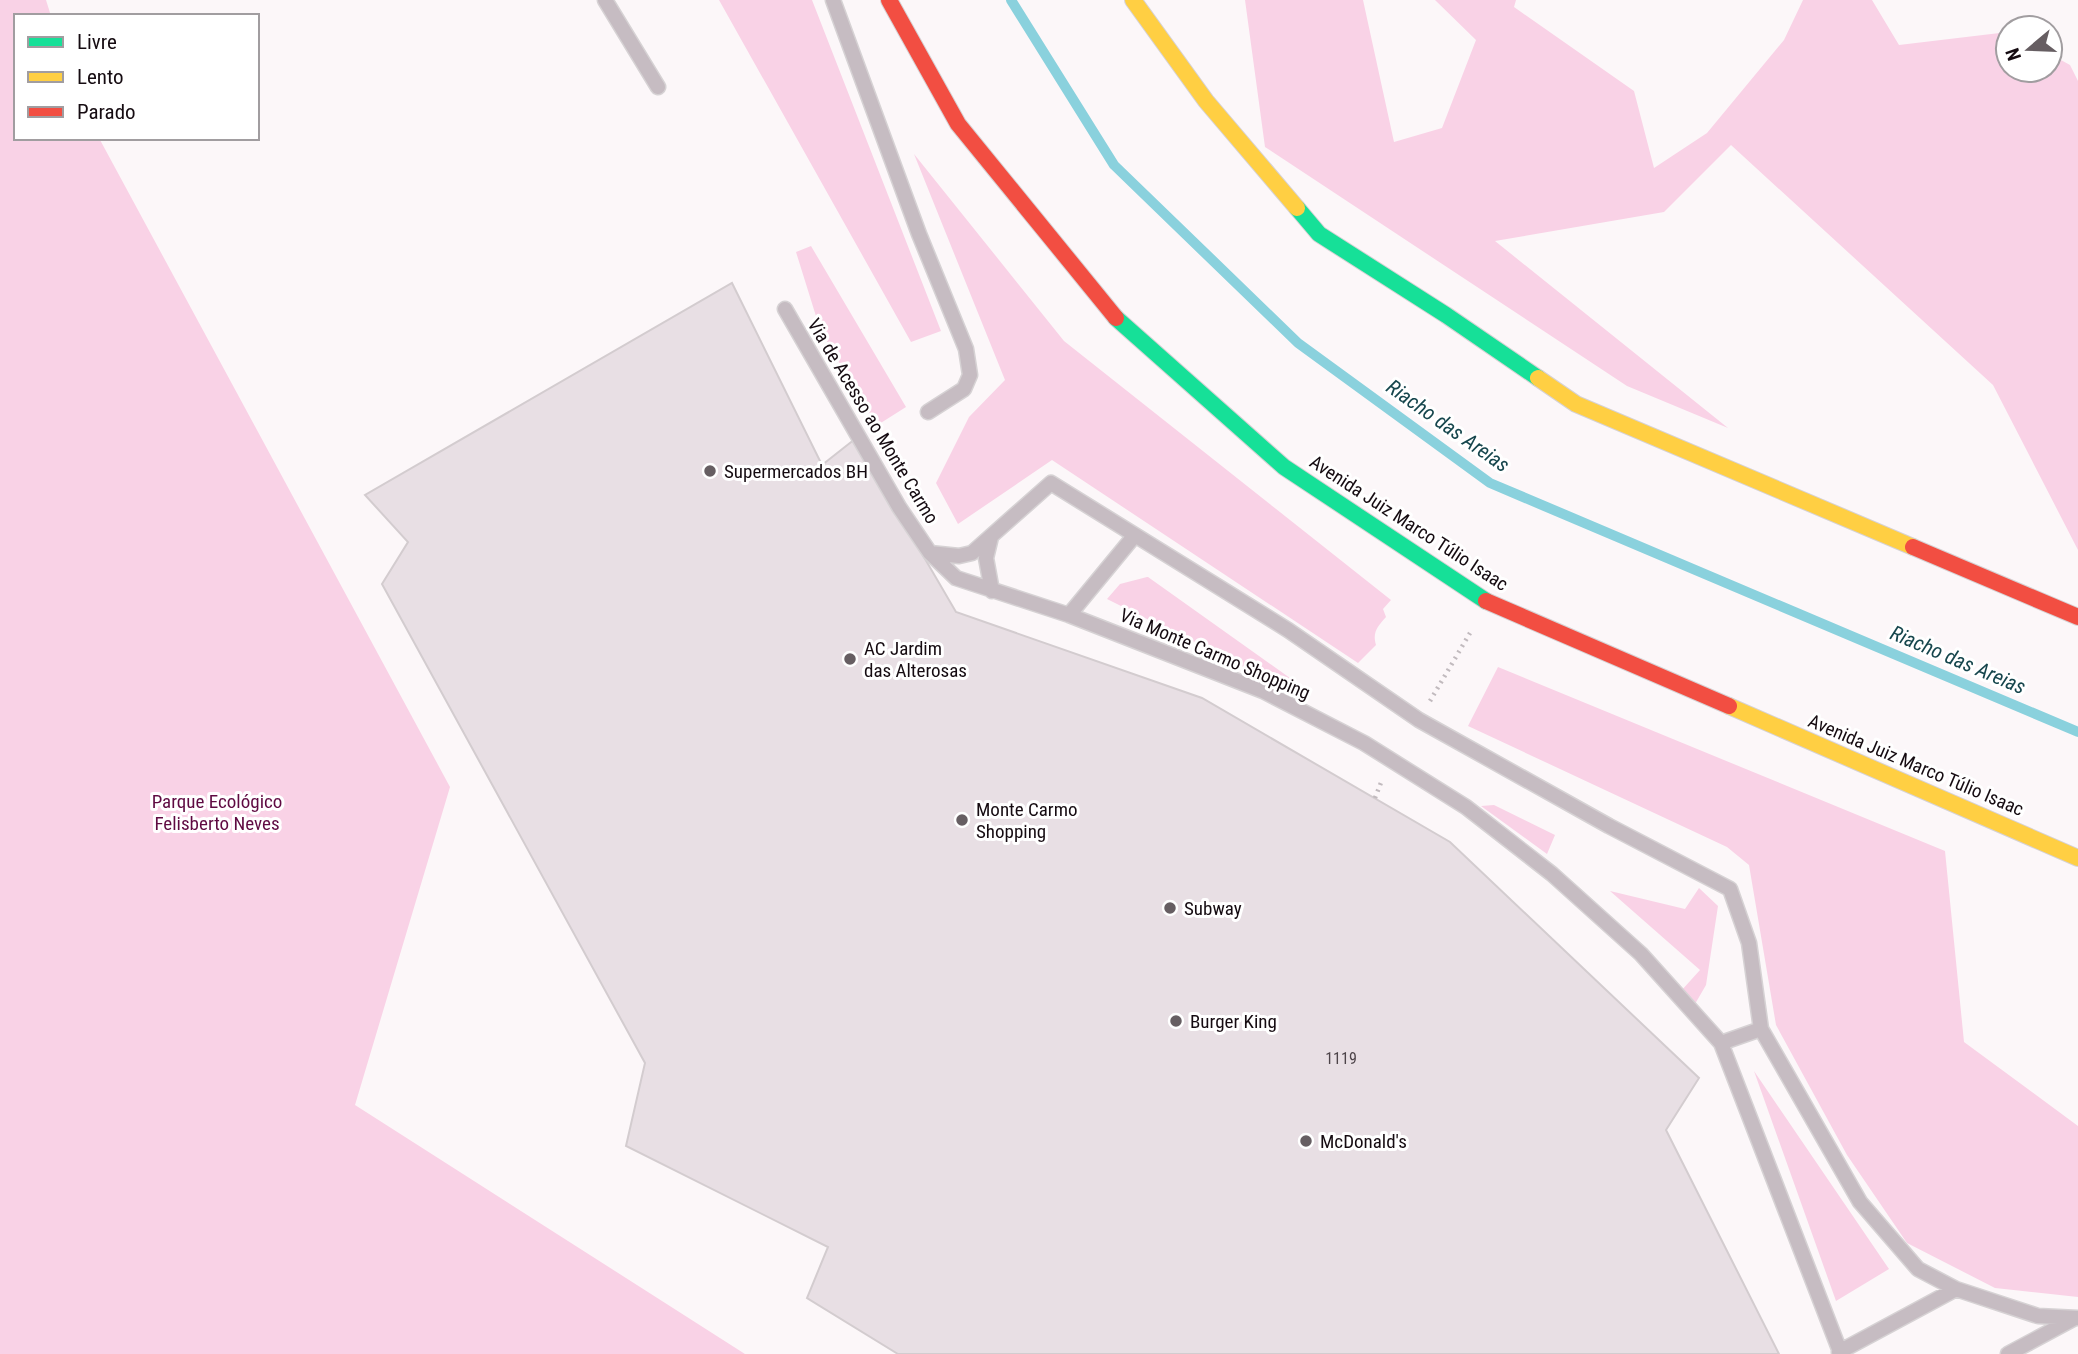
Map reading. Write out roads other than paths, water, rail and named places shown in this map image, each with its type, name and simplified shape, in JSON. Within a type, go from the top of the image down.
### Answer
[{"type":"main road","name":"Avenida Juiz Marco Túlio Isaac","points":[[889,0],[958,124],[1111,314],[1284,467],[1488,602],[2078,858]]},
{"type":"main road","points":[[1133,0],[1206,101],[1319,234],[1446,315],[1576,404],[2078,617]]},
{"type":"lane","points":[[605,0],[658,87]]},
{"type":"lane","points":[[833,0],[919,234],[966,349],[970,375],[964,389],[928,412]]},
{"type":"lane","name":"Via de Acesso ao Monte Carmo","points":[[785,309],[899,508],[930,553]]},
{"type":"lane","points":[[930,553],[959,556],[972,553],[1051,483],[1288,630],[1419,720],[1608,826],[1731,889],[1749,943],[1760,1029],[1860,1202],[1918,1269],[1956,1289],[2038,1316],[2077,1318]]},
{"type":"lane","points":[[1069,615],[1135,535]]},
{"type":"lane","points":[[991,536],[986,558],[992,591]]},
{"type":"lane","name":"Via Monte Carmo Shopping","points":[[930,553],[956,578],[1069,615],[1263,691],[1364,743],[1437,787],[1488,824],[1591,907],[1641,954],[1721,1043]]},
{"type":"lane","points":[[1760,1029],[1721,1043],[1840,1353],[1956,1289]]},
{"type":"lane","points":[[2008,1354],[2077,1318]]},
{"type":"waterway","name":"Riacho das Areias","points":[[1011,0],[1114,165],[1298,343],[1490,483],[2078,732]]},
{"type":"place","name":"Supermercados BH","points":[[710,471]]},
{"type":"place","name":"AC Jardim das Alterosas","points":[[850,659]]},
{"type":"place","name":"Monte Carmo Shopping","points":[[962,820]]},
{"type":"place","name":"Subway","points":[[1170,908]]},
{"type":"place","name":"Burger King","points":[[1176,1021]]},
{"type":"place","name":"McDonald's","points":[[1306,1141]]},
{"type":"park label","name":"Parque Ecológico Felisberto Neves","points":[[217,812]]}]
